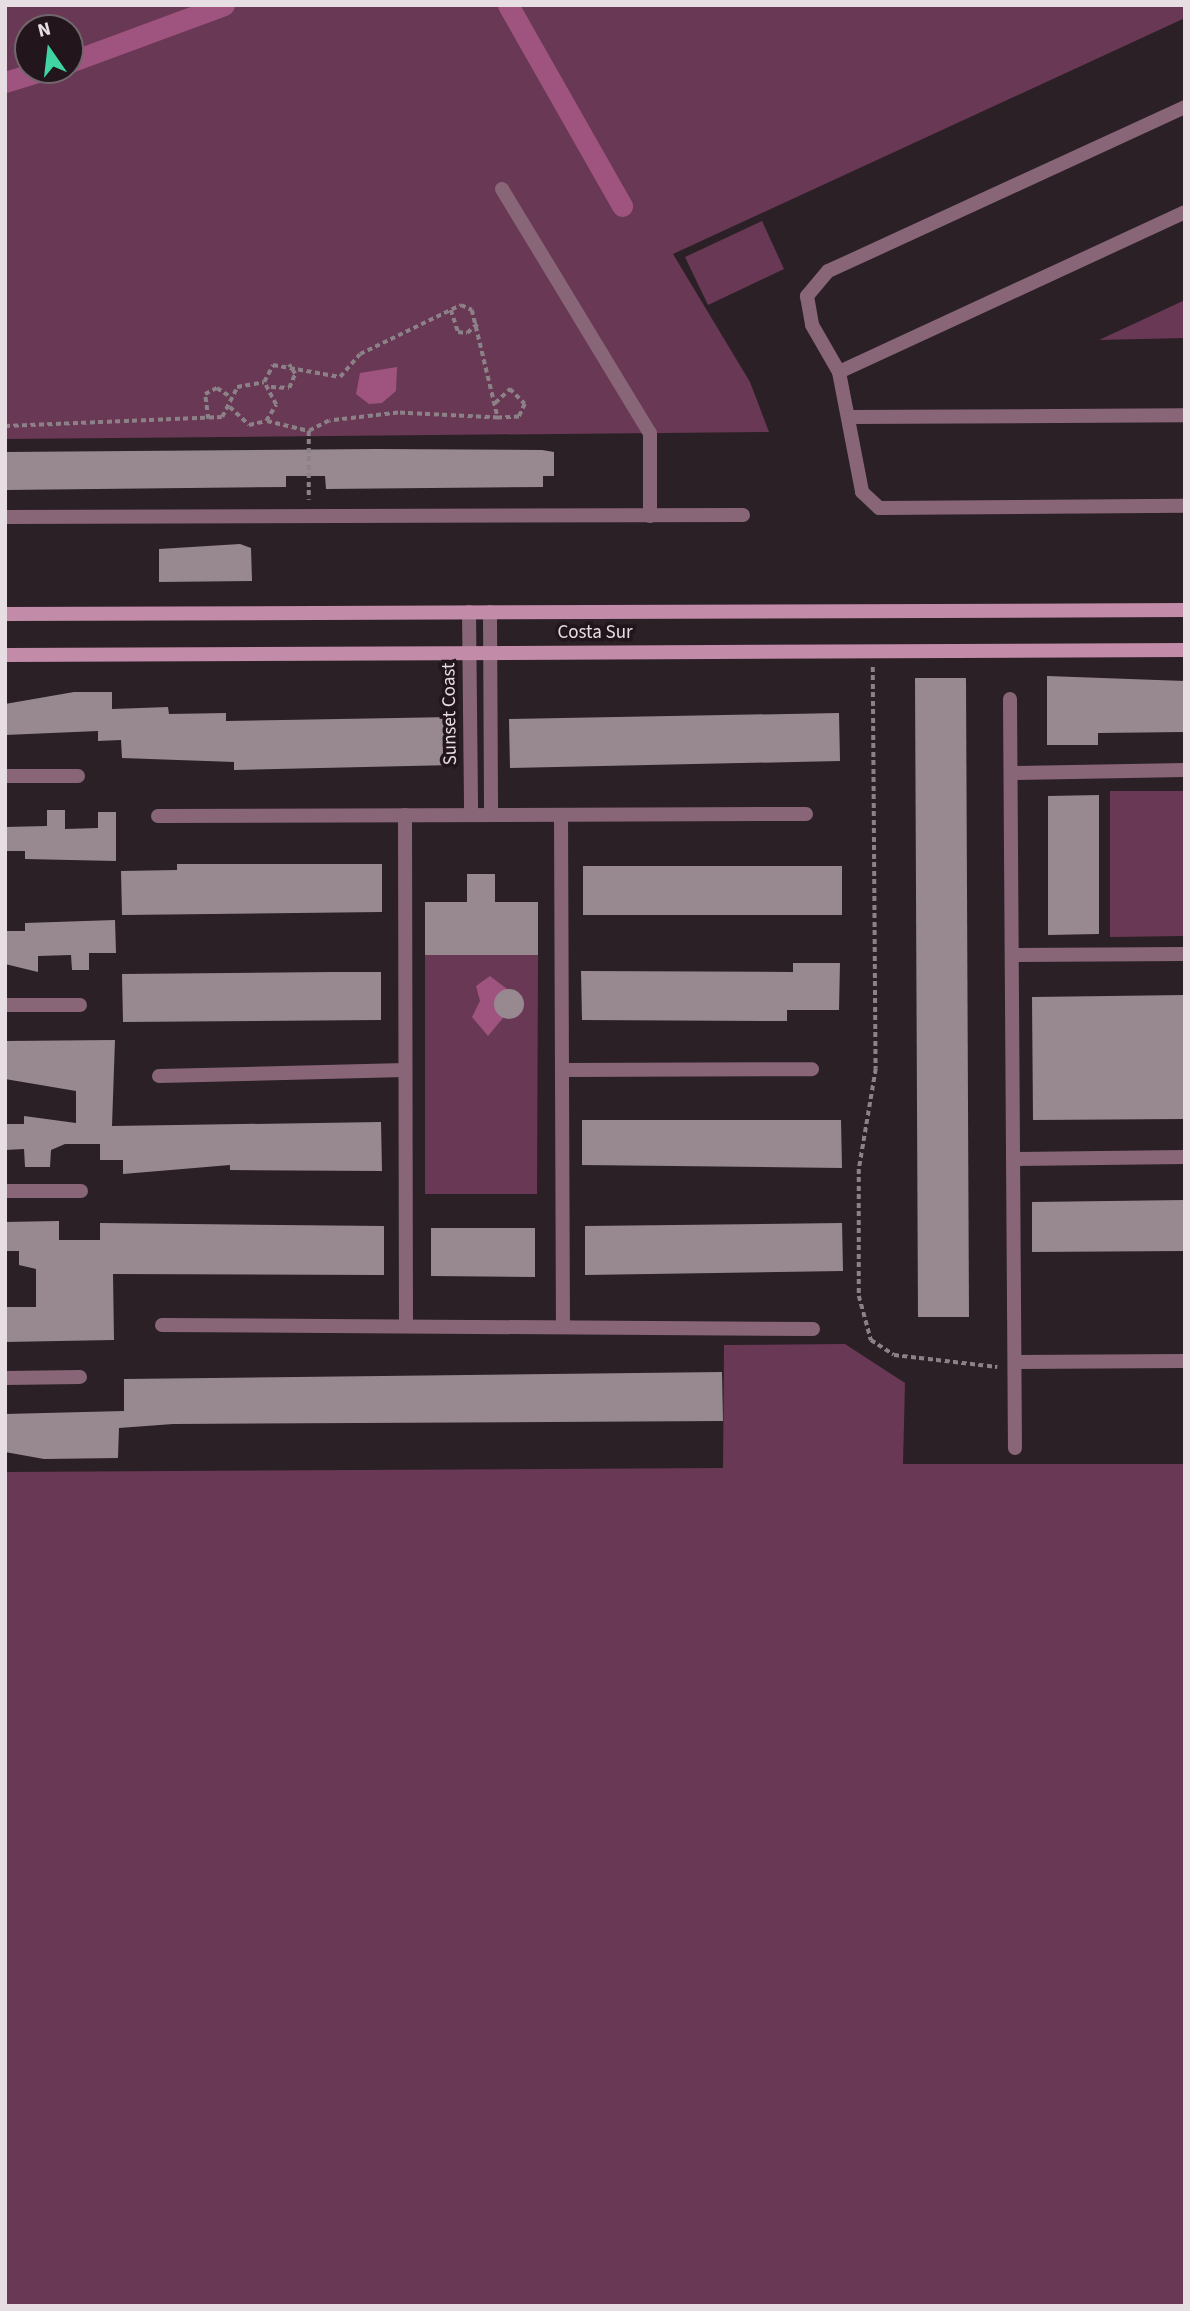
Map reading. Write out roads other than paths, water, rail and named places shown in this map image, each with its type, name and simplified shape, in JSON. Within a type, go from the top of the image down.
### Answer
[{"type":"street","points":[[1185,107],[814,281],[807,311],[839,372],[851,416],[862,492],[879,508],[1185,506]]},
{"type":"street","points":[[502,190],[650,433],[650,516]]},
{"type":"street","points":[[839,372],[1185,212]]},
{"type":"street","points":[[851,416],[1185,415]]},
{"type":"street","points":[[5,517],[743,515]]},
{"type":"street","name":"Costa Sur","points":[[5,614],[1185,610]]},
{"type":"street","name":"Sunset Coast","points":[[469,612],[471,815]]},
{"type":"street","name":"Sunset Coast","points":[[490,612],[491,815]]},
{"type":"street","name":"Costa Sur","points":[[5,655],[1185,650]]},
{"type":"street","points":[[1010,699],[1016,1448]]},
{"type":"street","points":[[1011,773],[1185,770]]},
{"type":"street","points":[[5,776],[78,776]]},
{"type":"street","points":[[158,816],[806,814]]},
{"type":"street","points":[[561,815],[563,1327]]},
{"type":"street","points":[[405,816],[406,1326]]},
{"type":"street","points":[[1012,955],[1185,954]]},
{"type":"street","points":[[5,1005],[79,1005]]},
{"type":"street","points":[[562,1070],[812,1069]]},
{"type":"street","points":[[159,1076],[405,1070]]},
{"type":"street","points":[[1013,1159],[1185,1157]]},
{"type":"street","points":[[5,1191],[81,1191]]},
{"type":"street","points":[[162,1325],[813,1329]]},
{"type":"street","points":[[1015,1362],[1185,1362]]},
{"type":"street","points":[[5,1378],[80,1377]]},
{"type":"waterway","points":[[84,57],[224,5]]},
{"type":"waterway","points":[[508,5],[622,206]]},
{"type":"waterway","points":[[5,82],[14,79]]}]
